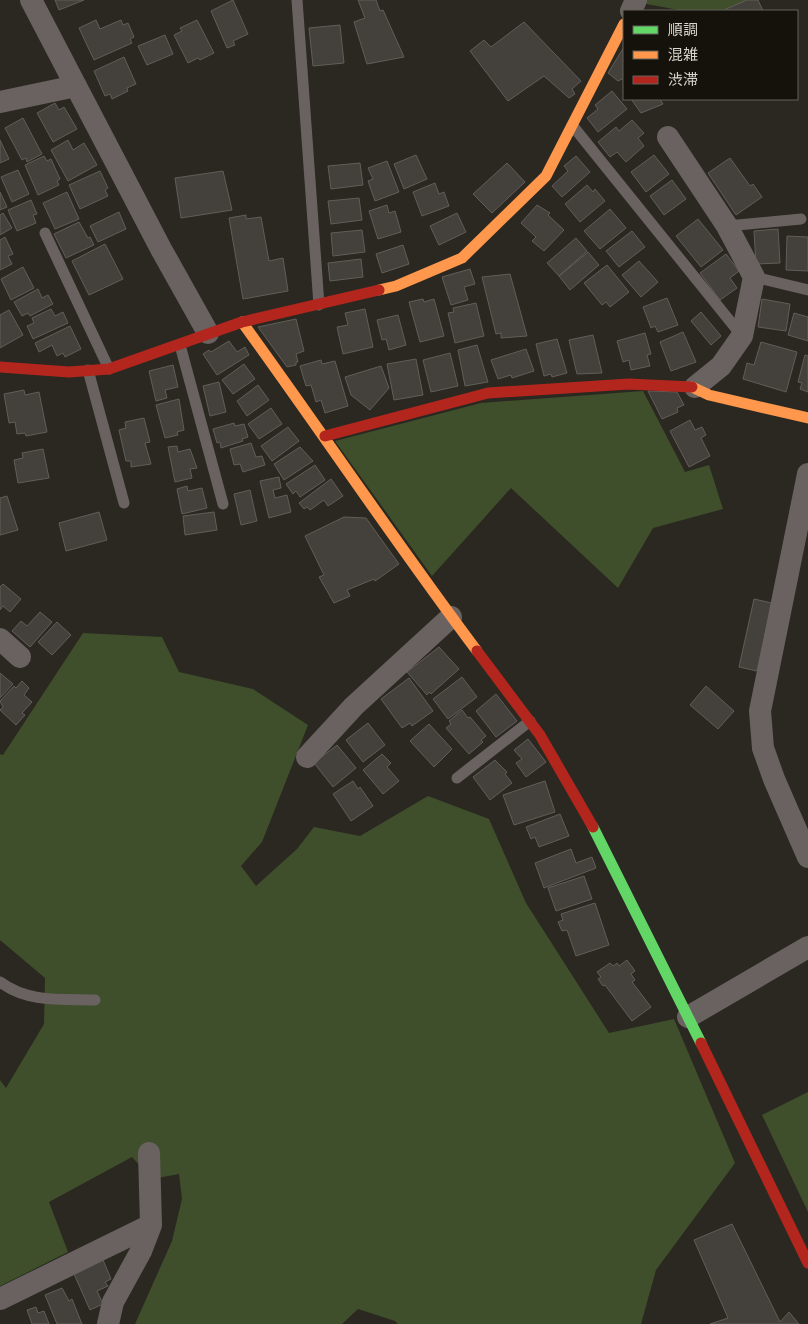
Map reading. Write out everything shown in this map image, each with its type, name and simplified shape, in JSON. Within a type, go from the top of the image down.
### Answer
[{"type":"street","points":[[31,0],[160,249],[208,333]]},
{"type":"street","points":[[0,367],[69,372],[109,368],[242,322],[396,286],[462,258],[546,176],[623,26]]},
{"type":"street","points":[[0,102],[76,86]]},
{"type":"street","points":[[668,137],[727,226],[754,277],[742,336],[721,366],[695,387]]},
{"type":"street","points":[[242,322],[325,436],[412,565],[530,722],[582,805],[808,1262]]},
{"type":"street","points":[[325,436],[488,393],[629,384],[695,387],[709,395],[808,418]]},
{"type":"street","points":[[808,474],[760,711],[763,748],[808,857]]},
{"type":"street","points":[[307,757],[354,706],[451,617]]},
{"type":"street","points":[[0,639],[20,657]]},
{"type":"street","points":[[688,1017],[808,947]]},
{"type":"street","points":[[108,1324],[113,1302],[141,1251],[151,1224],[149,1153]]},
{"type":"street","points":[[0,1299],[151,1224]]},
{"type":"lane","points":[[297,0],[318,305]]},
{"type":"lane","points":[[572,125],[742,336]]},
{"type":"lane","points":[[727,226],[801,219]]},
{"type":"lane","points":[[45,233],[109,368]]},
{"type":"lane","points":[[754,277],[808,290]]},
{"type":"lane","points":[[180,345],[223,504]]},
{"type":"lane","points":[[88,370],[124,503]]},
{"type":"lane","points":[[456,778],[530,722]]},
{"type":"lane","points":[[0,982],[31,998],[95,1000]]},
{"type":"green space","points":[[625,0],[748,0],[732,10],[679,10]]},
{"type":"green space","points":[[643,391],[685,472],[709,465],[723,509],[653,528],[618,588],[511,488],[432,576],[335,441],[481,403]]},
{"type":"green space","points":[[83,633],[162,637],[179,672],[253,689],[308,725],[262,842],[241,866],[256,886],[297,849],[314,827],[360,836],[428,796],[489,819],[526,903],[609,1033],[674,1019],[735,1163],[656,1270],[641,1324],[398,1324],[395,1321],[358,1309],[342,1324],[135,1324],[172,1241],[182,1199],[179,1174],[152,1179],[132,1157],[49,1202],[68,1252],[0,1286],[0,1080],[6,1088],[44,1024],[45,978],[0,940],[0,754],[3,755]]},
{"type":"green space","points":[[808,1092],[808,1212],[762,1115]]},
{"type":"building","points":[[55,0],[84,0],[59,10]]},
{"type":"building","points":[[233,0],[248,34],[233,41],[235,45],[227,48],[211,11]]},
{"type":"building","points":[[358,0],[376,0],[380,11],[383,10],[404,57],[367,64],[354,22],[365,18]]},
{"type":"building","points":[[747,0],[758,0],[763,10],[726,10]]},
{"type":"building","points":[[96,20],[100,29],[121,20],[123,25],[128,23],[134,37],[130,39],[132,43],[94,60],[79,28]]},
{"type":"building","points":[[197,20],[214,53],[200,60],[198,58],[188,63],[174,35],[182,31],[180,28]]},
{"type":"building","points":[[524,22],[581,81],[572,89],[575,94],[569,98],[544,76],[508,101],[470,51],[484,40],[491,47]]},
{"type":"building","points":[[340,25],[344,63],[313,66],[309,28]]},
{"type":"building","points":[[165,35],[173,54],[147,65],[138,46]]},
{"type":"building","points":[[623,49],[623,78],[618,81],[608,73]]},
{"type":"building","points":[[124,57],[136,84],[127,88],[128,91],[112,99],[110,94],[105,96],[94,71]]},
{"type":"building","points":[[612,91],[627,109],[598,132],[587,118],[598,109],[595,105]]},
{"type":"building","points":[[632,100],[661,100],[663,104],[641,113]]},
{"type":"building","points":[[55,103],[59,110],[64,107],[77,129],[53,142],[37,113]]},
{"type":"building","points":[[23,118],[42,154],[27,162],[26,158],[22,160],[5,128]]},
{"type":"building","points":[[632,120],[644,133],[638,138],[644,146],[626,162],[617,152],[610,157],[598,142],[616,127],[619,131]]},
{"type":"building","points":[[0,140],[9,159],[0,163]]},
{"type":"building","points":[[68,140],[73,150],[84,143],[97,165],[68,181],[51,150]]},
{"type":"building","points":[[416,155],[427,179],[404,189],[394,164]]},
{"type":"building","points":[[654,155],[669,174],[646,192],[631,172]]},
{"type":"building","points":[[44,156],[47,161],[51,159],[60,179],[57,181],[59,185],[38,195],[25,165]]},
{"type":"building","points":[[576,156],[590,172],[562,197],[552,186],[568,171],[564,166]]},
{"type":"building","points":[[730,158],[750,186],[753,184],[762,197],[736,215],[708,173]]},
{"type":"building","points":[[387,161],[399,192],[375,201],[368,181],[373,179],[368,168]]},
{"type":"building","points":[[360,163],[363,185],[331,189],[328,166]]},
{"type":"building","points":[[507,163],[525,182],[492,213],[473,194]]},
{"type":"building","points":[[18,170],[29,194],[12,202],[1,177]]},
{"type":"building","points":[[100,171],[108,188],[105,190],[108,196],[80,209],[69,185]]},
{"type":"building","points":[[223,171],[232,210],[181,218],[175,178]]},
{"type":"building","points":[[672,180],[686,199],[664,215],[650,196]]},
{"type":"building","points":[[435,183],[439,194],[444,192],[449,206],[422,216],[413,192]]},
{"type":"building","points":[[587,185],[593,192],[595,189],[605,201],[580,222],[565,204]]},
{"type":"building","points":[[0,192],[7,207],[0,210]]},
{"type":"building","points":[[67,192],[79,219],[55,229],[43,203]]},
{"type":"building","points":[[359,198],[362,220],[331,224],[328,201]]},
{"type":"building","points":[[31,200],[37,214],[33,215],[36,223],[17,231],[8,210]]},
{"type":"building","points":[[387,205],[389,213],[395,211],[401,232],[378,239],[369,211]]},
{"type":"building","points":[[537,205],[550,213],[548,215],[564,230],[544,251],[532,241],[536,237],[521,223]]},
{"type":"building","points":[[610,209],[626,228],[600,249],[584,231]]},
{"type":"building","points":[[119,212],[126,229],[98,242],[90,226]]},
{"type":"building","points":[[3,213],[12,228],[0,235],[0,215]]},
{"type":"building","points":[[457,213],[466,232],[439,245],[430,226]]},
{"type":"building","points":[[246,215],[246,219],[261,217],[269,261],[283,258],[288,291],[243,299],[229,218]]},
{"type":"building","points":[[698,219],[723,250],[701,267],[676,236]]},
{"type":"building","points":[[79,222],[94,245],[66,258],[54,234]]},
{"type":"building","points":[[778,229],[780,263],[756,264],[754,231]]},
{"type":"building","points":[[362,230],[365,252],[333,256],[331,233]]},
{"type":"building","points":[[632,231],[645,247],[619,267],[606,251]]},
{"type":"building","points":[[787,236],[808,237],[808,271],[786,270]]},
{"type":"building","points":[[5,237],[13,254],[8,256],[12,264],[0,270],[0,240]]},
{"type":"building","points":[[576,238],[587,251],[559,276],[547,263]]},
{"type":"building","points":[[105,244],[123,279],[89,295],[72,261]]},
{"type":"building","points":[[403,245],[409,264],[382,273],[376,254]]},
{"type":"building","points":[[588,252],[599,265],[570,290],[559,276]]},
{"type":"building","points":[[726,254],[739,271],[730,278],[737,288],[720,300],[700,273]]},
{"type":"building","points":[[361,259],[363,277],[330,281],[328,263]]},
{"type":"building","points":[[639,261],[658,282],[641,297],[622,275]]},
{"type":"building","points":[[607,265],[629,292],[610,307],[606,302],[602,305],[584,283]]},
{"type":"building","points":[[23,267],[34,288],[11,300],[1,279]]},
{"type":"building","points":[[470,269],[475,284],[464,287],[468,300],[451,305],[442,277]]},
{"type":"building","points":[[510,274],[527,336],[501,338],[501,333],[496,334],[482,277]]},
{"type":"building","points":[[38,289],[42,298],[48,295],[53,304],[30,316],[28,313],[22,316],[14,302]]},
{"type":"building","points":[[667,298],[678,325],[658,332],[655,326],[651,328],[643,307]]},
{"type":"building","points":[[423,299],[424,302],[434,299],[444,336],[420,342],[409,302]]},
{"type":"building","points":[[762,299],[790,304],[786,331],[758,327]]},
{"type":"building","points":[[476,303],[484,336],[455,343],[448,313],[454,312],[453,308]]},
{"type":"building","points":[[51,309],[55,316],[63,312],[68,323],[33,339],[27,326],[34,323],[32,318]]},
{"type":"building","points":[[365,309],[373,347],[343,354],[337,327],[348,325],[345,313]]},
{"type":"building","points":[[9,310],[23,335],[0,348],[0,315]]},
{"type":"building","points":[[701,312],[721,336],[711,345],[691,321]]},
{"type":"building","points":[[794,313],[808,317],[808,341],[788,335]]},
{"type":"building","points":[[398,315],[406,345],[389,350],[386,339],[382,340],[377,320]]},
{"type":"building","points":[[296,319],[304,351],[296,354],[298,362],[296,362],[296,365],[287,367],[258,327]]},
{"type":"building","points":[[70,326],[81,349],[65,357],[63,353],[57,356],[52,345],[39,352],[35,343]]},
{"type":"building","points":[[683,332],[696,362],[671,371],[660,342]]},
{"type":"building","points":[[645,333],[651,354],[647,355],[650,366],[631,370],[629,360],[623,362],[617,341]]},
{"type":"building","points":[[593,335],[602,373],[577,374],[569,340]]},
{"type":"building","points":[[557,339],[567,373],[552,377],[551,374],[544,376],[536,344]]},
{"type":"building","points":[[229,341],[237,352],[245,347],[249,355],[217,375],[203,354],[209,350],[211,352]]},
{"type":"building","points":[[761,342],[797,352],[786,392],[743,379],[747,363],[754,365]]},
{"type":"building","points":[[477,345],[488,382],[465,386],[458,350]]},
{"type":"building","points":[[526,349],[534,371],[512,378],[511,375],[498,379],[491,360]]},
{"type":"building","points":[[450,353],[458,386],[431,392],[423,360]]},
{"type":"building","points":[[805,355],[808,356],[808,392],[800,389],[802,383],[798,382]]},
{"type":"building","points":[[416,359],[423,395],[394,400],[387,364]]},
{"type":"building","points":[[321,360],[322,364],[335,361],[348,406],[325,413],[321,400],[316,402],[311,385],[306,386],[300,366]]},
{"type":"building","points":[[244,364],[255,379],[233,394],[222,380]]},
{"type":"building","points":[[173,365],[178,387],[165,390],[167,398],[156,401],[149,371]]},
{"type":"building","points":[[381,366],[389,388],[370,410],[351,395],[345,377]]},
{"type":"building","points":[[219,382],[226,412],[210,416],[203,386]]},
{"type":"building","points":[[258,385],[269,400],[247,416],[237,401]]},
{"type":"building","points":[[24,390],[25,395],[39,392],[47,432],[26,436],[25,433],[17,434],[15,422],[9,423],[4,394]]},
{"type":"building","points":[[648,391],[677,392],[684,405],[677,408],[678,412],[662,419]]},
{"type":"building","points":[[179,399],[184,430],[177,432],[178,435],[165,438],[156,405]]},
{"type":"building","points":[[271,408],[282,424],[259,439],[248,424]]},
{"type":"building","points":[[144,418],[150,442],[145,443],[151,464],[131,467],[131,461],[126,461],[119,430],[126,428],[125,422]]},
{"type":"building","points":[[690,420],[695,430],[702,427],[706,435],[701,438],[710,456],[689,467],[670,431]]},
{"type":"building","points":[[234,423],[235,426],[244,424],[248,437],[242,439],[243,441],[221,448],[220,442],[217,443],[213,429]]},
{"type":"building","points":[[288,427],[299,441],[272,461],[261,446]]},
{"type":"building","points":[[251,443],[256,457],[262,456],[265,465],[243,472],[240,464],[234,465],[230,449]]},
{"type":"building","points":[[177,446],[178,452],[190,449],[197,468],[190,469],[192,478],[175,482],[168,447]]},
{"type":"building","points":[[300,447],[313,461],[284,480],[274,464]]},
{"type":"building","points":[[43,449],[49,478],[18,483],[14,460],[23,458],[22,453]]},
{"type":"building","points":[[315,465],[325,480],[300,497],[296,491],[293,494],[286,484]]},
{"type":"building","points":[[279,477],[281,488],[273,490],[275,498],[287,495],[291,512],[269,518],[260,481]]},
{"type":"building","points":[[331,479],[343,496],[328,506],[324,500],[310,510],[307,507],[304,509],[299,503]]},
{"type":"building","points":[[187,486],[188,491],[202,488],[207,508],[182,514],[177,489]]},
{"type":"building","points":[[250,490],[257,521],[241,525],[234,494]]},
{"type":"building","points":[[7,496],[18,530],[0,535],[0,498]]},
{"type":"building","points":[[99,512],[107,540],[66,551],[59,523]]},
{"type":"building","points":[[214,512],[217,530],[185,535],[183,516]]},
{"type":"building","points":[[344,517],[366,518],[399,564],[375,581],[374,579],[347,590],[350,596],[334,603],[319,577],[324,575],[305,536]]},
{"type":"building","points":[[3,584],[21,599],[10,612],[3,606],[0,610],[0,587]]},
{"type":"building","points":[[754,599],[772,603],[757,671],[739,667]]},
{"type":"building","points":[[40,612],[52,622],[30,647],[12,631],[21,621],[27,626]]},
{"type":"building","points":[[57,622],[71,635],[52,655],[38,642]]},
{"type":"building","points":[[439,647],[459,669],[431,694],[429,692],[427,695],[407,672]]},
{"type":"building","points":[[0,673],[13,684],[0,698]]},
{"type":"building","points":[[462,677],[477,697],[448,719],[433,699]]},
{"type":"building","points":[[409,678],[433,711],[412,726],[410,723],[402,728],[381,699]]},
{"type":"building","points":[[22,681],[29,688],[24,695],[32,702],[22,713],[25,715],[16,725],[0,710],[3,707],[0,701],[14,686],[16,688]]},
{"type":"building","points":[[706,686],[734,711],[718,729],[690,705]]},
{"type":"building","points":[[496,694],[517,721],[496,737],[476,711]]},
{"type":"building","points":[[462,710],[486,736],[481,740],[483,742],[469,754],[446,728],[451,724],[449,721]]},
{"type":"building","points":[[368,723],[385,745],[363,762],[346,740]]},
{"type":"building","points":[[429,724],[452,749],[434,767],[410,741]]},
{"type":"building","points":[[528,739],[546,762],[526,777],[516,763],[522,759],[514,750]]},
{"type":"building","points":[[337,745],[356,768],[333,787],[314,763]]},
{"type":"building","points":[[382,754],[391,763],[387,767],[399,781],[383,794],[363,770]]},
{"type":"building","points":[[495,760],[507,772],[505,774],[512,783],[490,800],[473,777]]},
{"type":"building","points":[[353,781],[358,789],[360,787],[373,806],[351,821],[333,794]]},
{"type":"building","points":[[545,781],[555,812],[514,825],[503,795]]},
{"type":"building","points":[[560,814],[569,836],[539,847],[535,837],[531,839],[526,827]]},
{"type":"building","points":[[571,849],[576,863],[592,857],[596,868],[544,888],[535,863]]},
{"type":"building","points":[[584,876],[592,899],[556,911],[548,888]]},
{"type":"building","points":[[595,903],[609,945],[576,956],[567,930],[562,931],[558,922],[563,920],[561,914]]},
{"type":"building","points":[[627,960],[635,971],[631,974],[635,980],[632,982],[651,1007],[632,1021],[605,985],[603,986],[598,979],[601,977],[597,972],[610,963],[613,966],[617,963],[619,966]]},
{"type":"building","points":[[732,1224],[780,1322],[789,1312],[799,1324],[710,1324],[728,1318],[694,1240]]},
{"type":"building","points":[[103,1260],[111,1279],[105,1282],[108,1286],[97,1291],[103,1304],[90,1310],[74,1274]]},
{"type":"building","points":[[62,1288],[69,1301],[72,1299],[82,1324],[57,1324],[45,1295]]},
{"type":"building","points":[[36,1307],[38,1313],[44,1311],[49,1324],[32,1324],[27,1310]]},
{"type":"traffic: fast","points":[[593,827],[701,1043]]},
{"type":"traffic: slow","points":[[379,290],[396,286],[462,258],[546,176],[623,26]]},
{"type":"traffic: slow","points":[[242,322],[477,651]]},
{"type":"traffic: slow","points":[[692,387],[709,395],[808,418]]},
{"type":"traffic: jam","points":[[0,367],[69,372],[109,369],[242,322],[379,290]]},
{"type":"traffic: jam","points":[[325,436],[488,393],[629,384],[692,387]]},
{"type":"traffic: jam","points":[[477,651],[540,735],[593,827]]},
{"type":"traffic: jam","points":[[701,1043],[808,1263]]}]
